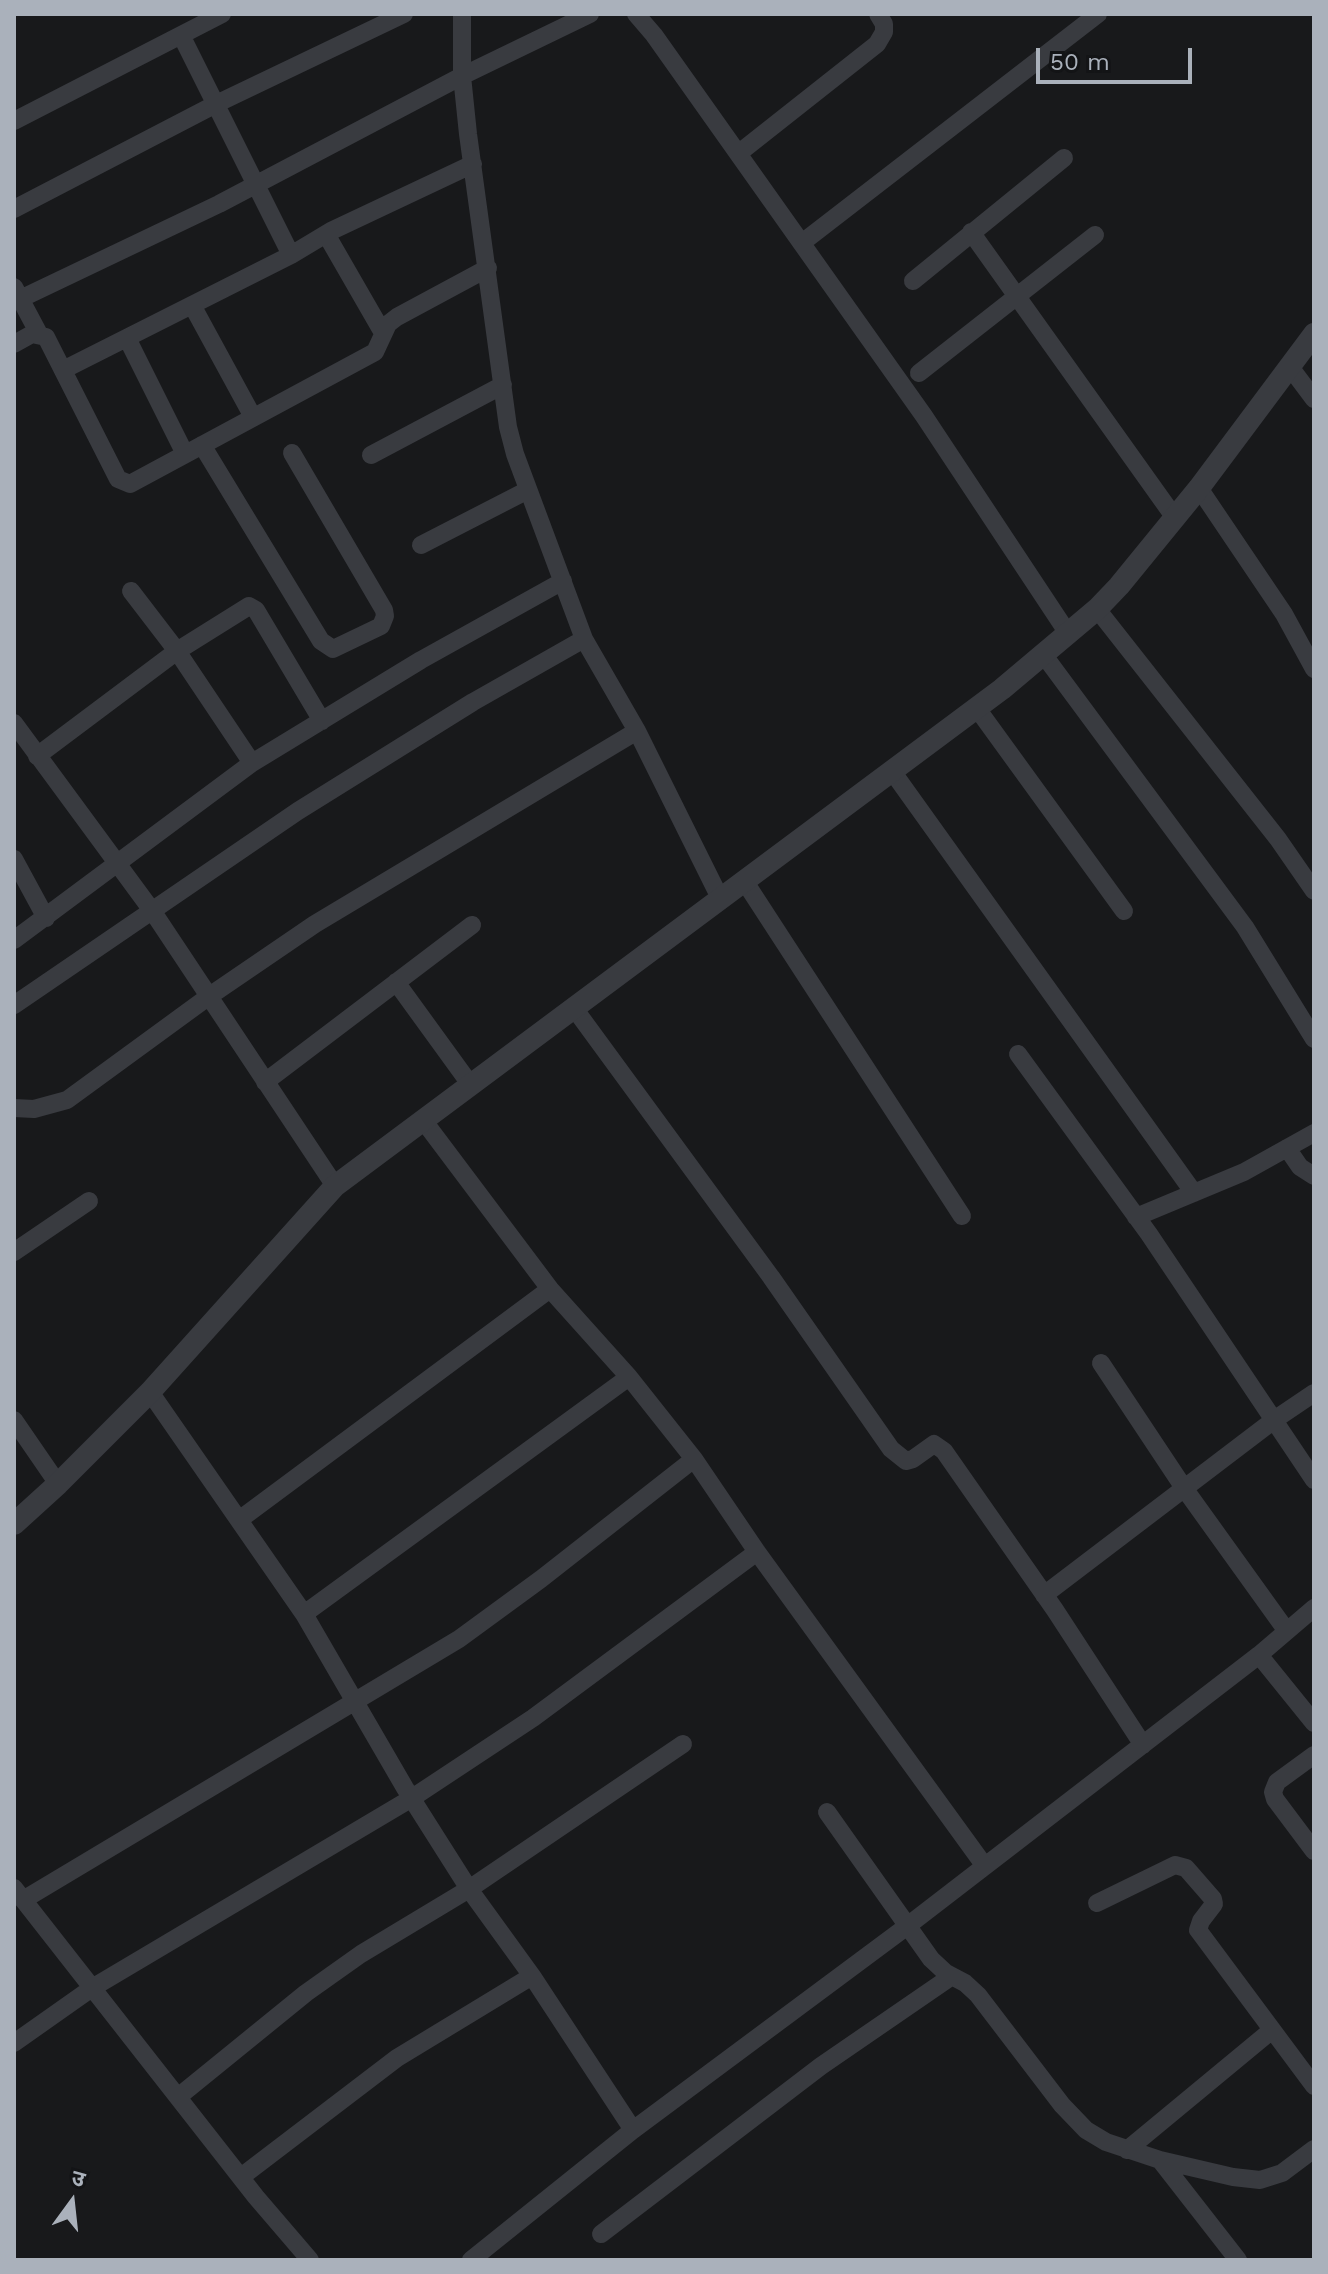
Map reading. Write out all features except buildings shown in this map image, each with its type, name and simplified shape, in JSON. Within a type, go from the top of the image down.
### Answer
[{"type":"street","points":[[14,121],[222,14]]},
{"type":"street","points":[[14,209],[216,104],[404,14]]},
{"type":"street","points":[[462,14],[462,76],[511,439],[584,639],[637,731],[721,900]]},
{"type":"street","points":[[39,334],[17,293],[257,184],[462,76],[590,14]]},
{"type":"street","points":[[636,14],[803,242],[924,416],[1069,635]]},
{"type":"street","points":[[739,153],[877,44],[884,32],[884,24],[878,14]]},
{"type":"street","points":[[803,242],[1098,14]]},
{"type":"street","points":[[181,35],[291,255]]},
{"type":"street","points":[[913,281],[1064,158]]},
{"type":"street","points":[[63,370],[291,255],[326,234],[473,164]]},
{"type":"street","points":[[971,232],[1175,518]]},
{"type":"street","points":[[326,234],[383,333]]},
{"type":"street","points":[[919,373],[1095,235]]},
{"type":"street","points":[[14,344],[32,334],[46,337],[118,479],[130,484],[375,352],[388,324],[397,317],[488,268]]},
{"type":"street","points":[[192,305],[253,417]]},
{"type":"street","points":[[14,1524],[150,1392],[335,1186],[745,882],[1069,635],[1119,586],[1175,518],[1314,334]]},
{"type":"street","points":[[127,338],[185,454]]},
{"type":"street","points":[[1290,367],[1314,399]]},
{"type":"street","points":[[371,455],[503,385]]},
{"type":"street","points":[[202,445],[321,641],[333,649],[381,626],[385,616],[292,453]]},
{"type":"street","points":[[1199,488],[1284,614],[1314,669]]},
{"type":"street","points":[[421,545],[528,490]]},
{"type":"street","points":[[14,940],[252,763],[421,660],[563,581]]},
{"type":"street","points":[[131,591],[177,651],[252,763]]},
{"type":"street","points":[[37,756],[177,651],[246,607],[253,607],[322,721]]},
{"type":"street","points":[[1097,609],[1278,839],[1314,891]]},
{"type":"street","points":[[14,1005],[298,811],[473,702],[584,639]]},
{"type":"street","points":[[1043,654],[1245,927],[1314,1039]]},
{"type":"street","points":[[976,707],[1124,911]]},
{"type":"street","points":[[14,723],[153,912],[335,1186]]},
{"type":"street","points":[[14,1108],[34,1109],[67,1100],[315,924],[637,731]]},
{"type":"street","points":[[892,771],[1194,1193]]},
{"type":"street","points":[[14,859],[46,918]]},
{"type":"street","points":[[745,882],[962,1216]]},
{"type":"street","points":[[265,1082],[472,925]]},
{"type":"street","points":[[396,982],[470,1084]]},
{"type":"street","points":[[574,1008],[771,1277],[891,1449],[906,1461],[934,1444],[941,1447],[1143,1745]]},
{"type":"street","points":[[1018,1054],[1136,1217],[1314,1480]]},
{"type":"street","points":[[423,1120],[550,1289],[629,1377],[694,1459],[757,1552],[984,1865]]},
{"type":"street","points":[[1136,1217],[1244,1172],[1314,1133]]},
{"type":"street","points":[[1287,1148],[1300,1167],[1314,1176]]},
{"type":"street","points":[[14,1252],[89,1201]]},
{"type":"street","points":[[239,1520],[550,1289]]},
{"type":"street","points":[[1101,1363],[1184,1488],[1286,1630]]},
{"type":"street","points":[[304,1614],[629,1377]]},
{"type":"street","points":[[150,1392],[304,1614],[469,1889],[532,1976],[633,2130]]},
{"type":"street","points":[[1044,1595],[1314,1393]]},
{"type":"street","points":[[14,1420],[58,1484]]},
{"type":"street","points":[[310,2260],[18,1894],[357,1701],[470,1631],[694,1459]]},
{"type":"street","points":[[14,2043],[92,1988],[412,1798],[533,1718],[757,1552]]},
{"type":"street","points":[[471,2260],[633,2130],[906,1927],[1143,1745],[1314,1608]]},
{"type":"street","points":[[1259,1655],[1314,1723]]},
{"type":"street","points":[[178,2097],[317,1985],[361,1954],[469,1889],[683,1744]]},
{"type":"street","points":[[1314,1755],[1277,1782],[1273,1792],[1314,1851]]},
{"type":"street","points":[[827,1812],[906,1927],[938,1966],[978,1995],[1062,2105],[1080,2124],[1106,2142],[1160,2160],[1260,2180],[1282,2173],[1314,2149]]},
{"type":"street","points":[[1097,1903],[1175,1865],[1186,1868],[1214,1904],[1198,1930],[1314,2086]]},
{"type":"street","points":[[241,2177],[397,2058],[532,1976]]},
{"type":"street","points":[[601,2234],[809,2074],[952,1976]]},
{"type":"street","points":[[1127,2150],[1272,2030]]},
{"type":"street","points":[[1160,2160],[1238,2260]]}]
